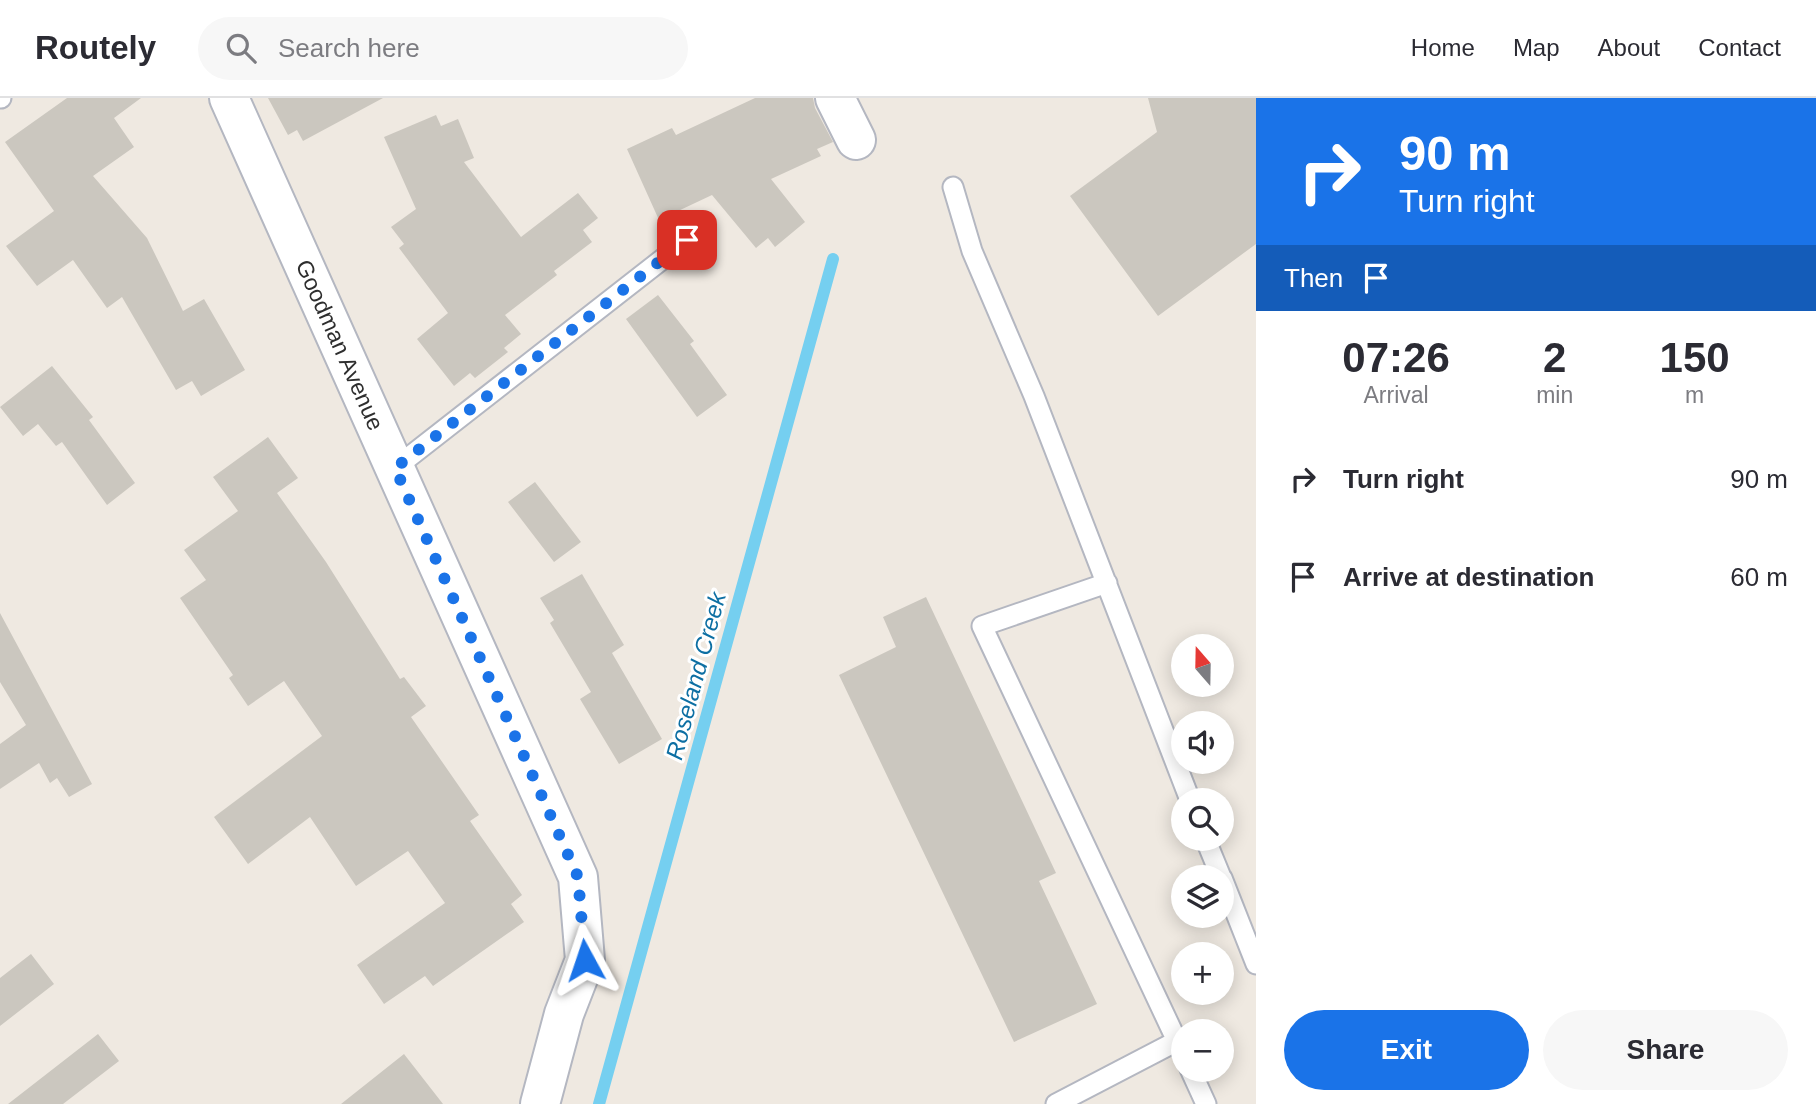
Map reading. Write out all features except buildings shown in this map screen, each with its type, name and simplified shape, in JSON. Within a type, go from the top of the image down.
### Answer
[{"type":"street","name":"Goodman Avenue","points":[[229,98],[578,877],[585,960],[564,1014],[540,1104]]},
{"type":"street","points":[[835,98],[856,140]]},
{"type":"lane","points":[[953,187],[972,251],[1034,396],[1185,788]]},
{"type":"lane","points":[[395,468],[687,240]]},
{"type":"lane","points":[[1107,583],[982,625],[1171,1029]]},
{"type":"lane","points":[[1234,910],[1256,964]]},
{"type":"lane","points":[[1056,1104],[1171,1052]]},
{"type":"lane","points":[[1196,1082],[1206,1104]]},
{"type":"waterway","name":"Roseland Creek","points":[[599,1104],[833,259]]},
{"type":"route","points":[[585,960],[578,877],[395,468],[687,240]]}]
